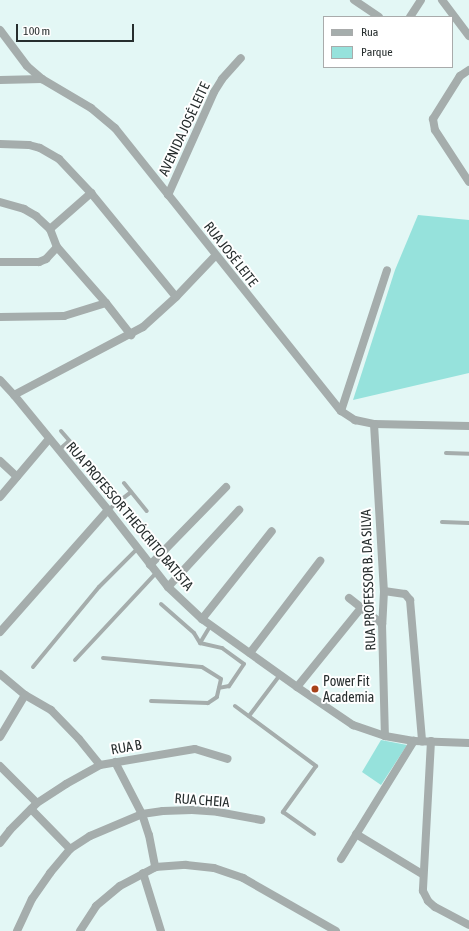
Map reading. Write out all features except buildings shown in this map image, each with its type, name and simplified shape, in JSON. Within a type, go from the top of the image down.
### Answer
[{"type":"street","points":[[354,0],[378,16]]},
{"type":"street","points":[[411,16],[421,0]]},
{"type":"street","points":[[442,0],[469,36]]},
{"type":"street","name":"RUA JOSÉ LEITE","points":[[0,30],[27,66],[42,79],[105,118],[122,137],[341,411],[355,420],[374,424],[469,426]]},
{"type":"street","name":"AVENIDA JOSÉ LEITE","points":[[168,195],[214,92],[222,79],[241,58]]},
{"type":"street","points":[[469,70],[460,76],[433,119],[435,130],[469,182]]},
{"type":"street","points":[[0,80],[42,79]]},
{"type":"street","points":[[0,144],[29,145],[49,152],[66,165],[176,297]]},
{"type":"street","points":[[50,229],[91,194]]},
{"type":"street","points":[[0,202],[24,209],[36,216],[50,229],[57,247],[106,303],[130,335]]},
{"type":"street","points":[[0,262],[39,262],[46,259],[57,247]]},
{"type":"street","points":[[14,395],[130,335],[153,319],[216,256]]},
{"type":"street","points":[[341,411],[387,270]]},
{"type":"street","points":[[0,317],[64,316],[106,303]]},
{"type":"street","name":"RUA PROFESSOR THEÓCRITO BATISTA","points":[[0,380],[108,510],[156,573],[168,587],[202,619],[344,720],[367,731],[385,736],[418,741],[469,743]]},
{"type":"street","name":"RUA PROFESSOR B. DA SILVA","points":[[374,424],[384,591],[382,624],[385,736]]},
{"type":"street","points":[[0,497],[49,439]]},
{"type":"street","points":[[0,461],[17,477]]},
{"type":"street","points":[[150,565],[226,487]]},
{"type":"street","points":[[0,632],[108,510]]},
{"type":"street","points":[[168,587],[239,510]]},
{"type":"street","points":[[202,619],[272,531]]},
{"type":"street","points":[[250,653],[320,560]]},
{"type":"street","points":[[340,858],[418,741],[410,600],[405,594],[384,591]]},
{"type":"street","points":[[349,598],[382,624]]},
{"type":"street","points":[[297,687],[361,608]]},
{"type":"street","points":[[0,674],[25,695],[37,700],[52,710],[79,739],[100,765]]},
{"type":"street","points":[[0,737],[25,695]]},
{"type":"street","points":[[431,741],[422,874],[423,891],[428,901],[435,907],[469,925]]},
{"type":"street","name":"RUA B","points":[[0,843],[10,830],[34,806],[66,784],[100,765],[195,749],[228,759]]},
{"type":"street","points":[[115,762],[142,814],[149,834],[155,867]]},
{"type":"street","points":[[0,766],[70,849]]},
{"type":"street","name":"RUA CHEIA","points":[[17,931],[32,900],[50,873],[70,849],[90,836],[142,814],[192,810],[242,816],[260,820]]},
{"type":"street","points":[[356,834],[422,874]]},
{"type":"street","points":[[80,931],[96,906],[110,893],[155,867],[186,865],[223,870],[243,878],[336,931]]},
{"type":"street","points":[[143,873],[161,931]]},
{"type":"lane","points":[[61,431],[74,446]]},
{"type":"lane","points":[[58,450],[69,441]]},
{"type":"lane","points":[[446,453],[469,454]]},
{"type":"lane","points":[[124,483],[147,511]]},
{"type":"lane","points":[[108,510],[131,492]]},
{"type":"lane","points":[[442,522],[469,523]]},
{"type":"lane","points":[[33,667],[99,587],[138,548]]},
{"type":"lane","points":[[75,660],[156,573]]},
{"type":"lane","points":[[162,604],[194,633],[200,643],[222,648],[244,664],[229,686],[219,688]]},
{"type":"lane","points":[[200,643],[211,625]]},
{"type":"lane","points":[[103,658],[202,667],[221,679],[217,696],[208,703],[151,701]]},
{"type":"lane","points":[[249,716],[280,675]]},
{"type":"lane","points":[[236,706],[316,766],[283,812],[314,834]]},
{"type":"green space","points":[[418,215],[469,220],[469,373],[353,400],[395,270]]},
{"type":"green space","points":[[381,740],[407,745],[381,785],[362,772]]},
{"type":"place","name":"Power Fit Academia","points":[[315,689]]}]
